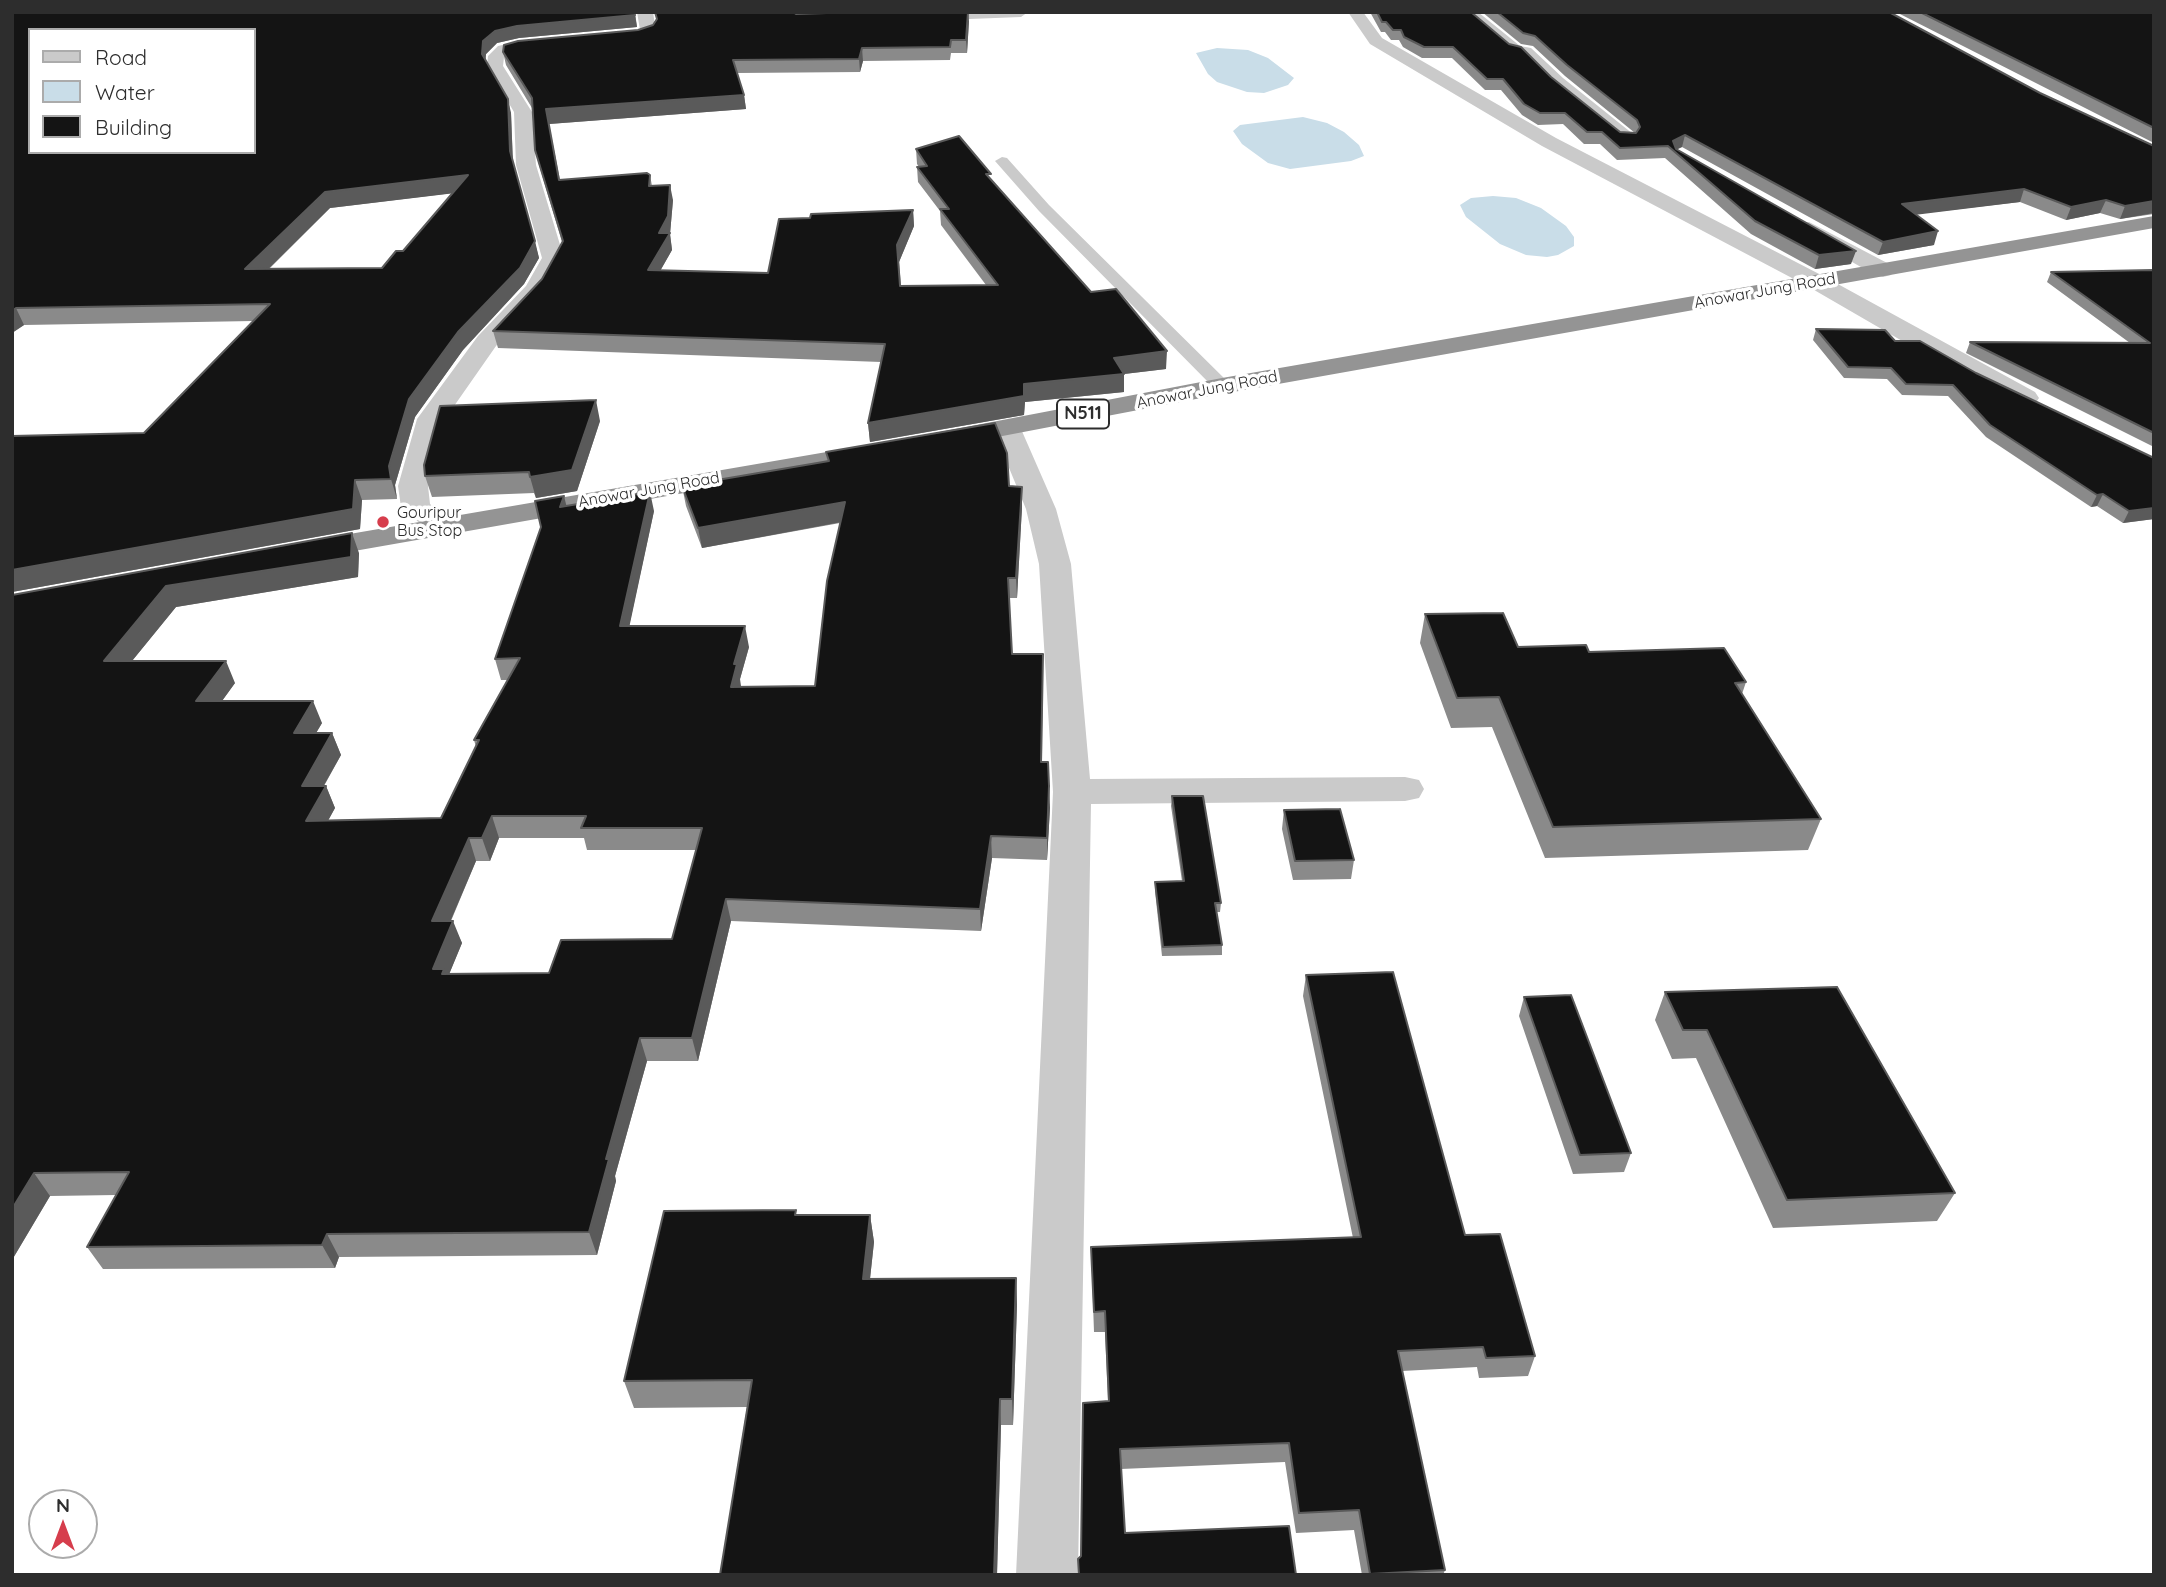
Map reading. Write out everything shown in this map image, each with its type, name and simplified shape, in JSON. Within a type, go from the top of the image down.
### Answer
[{"type":"highway","name":"Anowar Jung Road","points":[[927,443],[1222,386],[2154,222]]},
{"type":"highway","name":"Anowar Jung Road","points":[[280,555],[900,447]]},
{"type":"street","points":[[441,526],[416,507],[413,486],[431,419],[487,341],[536,289],[553,258],[526,164],[523,112],[495,65],[496,57],[504,49],[520,46],[640,35],[648,32],[645,12]]},
{"type":"street","points":[[906,16],[1021,12]]},
{"type":"street","points":[[1356,12],[1376,41],[1549,142],[1817,282],[1982,376],[2043,407]]},
{"type":"street","points":[[1468,12],[1515,50],[1525,51],[1557,82],[1626,138]]},
{"type":"street","points":[[1788,216],[1883,270]]},
{"type":"street","points":[[1007,429],[1041,509],[1055,564],[1072,792],[1046,1575]]},
{"type":"street","points":[[1072,792],[1405,789]]},
{"type":"lane","points":[[1002,161],[1044,208],[1222,386]]},
{"type":"water","points":[[1217,48],[1248,50],[1268,58],[1294,78],[1288,85],[1264,93],[1247,92],[1217,82],[1208,74],[1196,53]]},
{"type":"water","points":[[1303,117],[1327,123],[1344,132],[1359,145],[1364,156],[1351,161],[1290,169],[1268,163],[1242,144],[1233,131],[1240,125]]},
{"type":"water","points":[[1471,198],[1516,198],[1541,208],[1566,226],[1574,237],[1574,246],[1558,255],[1547,257],[1526,255],[1500,244],[1466,217],[1460,205]]},
{"type":"building","points":[[12,12],[634,12],[635,15],[517,26],[495,31],[483,41],[482,54],[508,99],[510,151],[535,241],[520,268],[458,332],[409,399],[389,466],[391,479],[355,480],[353,509],[12,570],[12,436],[144,433],[270,304],[16,308],[12,311]],"holes":[[[468,175],[403,251],[396,251],[382,268],[245,269],[325,192]]]},
{"type":"building","points":[[655,12],[968,12],[966,40],[951,40],[950,47],[862,48],[859,59],[733,60],[744,95],[546,109],[559,180],[647,173],[650,175],[649,186],[670,185],[668,216],[659,233],[670,233],[648,270],[768,273],[779,219],[810,218],[811,214],[913,210],[897,245],[900,286],[998,285],[940,209],[949,209],[917,167],[927,166],[916,149],[959,136],[991,174],[986,174],[1091,292],[1116,289],[1167,351],[1114,358],[1124,374],[1024,384],[1024,396],[868,423],[885,344],[493,331],[542,279],[563,241],[535,150],[532,98],[503,52],[504,45],[518,41],[638,30],[653,25],[657,19]]},
{"type":"building","points":[[1377,12],[1471,12],[1509,44],[1521,47],[1551,77],[1620,132],[1636,133],[1640,127],[1637,120],[1535,36],[1523,33],[1497,12],[1889,12],[2040,93],[2154,146],[2154,201],[2125,206],[2106,200],[2071,207],[2024,189],[1902,204],[1938,231],[1883,242],[1685,135],[1673,141],[1676,149],[1856,251],[1819,255],[1755,221],[1668,146],[1620,148],[1602,132],[1587,132],[1565,113],[1540,113],[1524,104],[1503,79],[1487,79],[1453,47],[1424,47],[1404,37],[1401,30],[1393,30],[1386,22],[1382,22]]},
{"type":"building","points":[[1920,12],[2154,12],[2154,128]]},
{"type":"building","points":[[2154,270],[2154,433],[1970,342],[2150,343],[2051,272]]},
{"type":"building","points":[[1816,329],[1885,330],[1895,341],[1920,341],[1976,373],[2154,458],[2154,508],[2129,511],[2103,494],[2097,495],[1990,425],[1953,385],[1906,384],[1891,368],[1848,367]]},
{"type":"building","points":[[596,400],[572,470],[530,477],[529,472],[425,476],[424,465],[440,406]]},
{"type":"building","points":[[995,423],[1007,453],[1009,486],[1022,487],[1016,578],[1008,578],[1012,654],[1043,654],[1041,762],[1048,762],[1047,838],[991,836],[980,909],[726,899],[692,1038],[640,1038],[606,1159],[609,1159],[589,1232],[327,1234],[322,1245],[87,1247],[129,1172],[34,1173],[12,1209],[12,595],[352,533],[351,557],[166,586],[104,661],[226,661],[196,701],[313,701],[294,733],[332,733],[302,786],[326,786],[306,821],[441,818],[479,740],[474,740],[520,658],[495,659],[541,527],[535,501],[564,496],[560,507],[650,492],[620,626],[745,626],[734,664],[737,664],[731,687],[815,686],[827,581],[845,502],[698,528],[682,486],[829,461],[826,452]],"holes":[[[492,816],[586,816],[581,828],[702,828],[672,939],[561,940],[549,973],[442,974],[444,969],[433,969],[453,921],[432,921],[469,838],[482,838]]]},
{"type":"building","points":[[1503,613],[1518,647],[1586,645],[1589,652],[1724,648],[1746,682],[1735,683],[1821,819],[1553,827],[1499,697],[1457,698],[1425,614]]},
{"type":"building","points":[[1172,796],[1203,796],[1221,903],[1215,903],[1222,945],[1163,947],[1155,882],[1184,881]]},
{"type":"building","points":[[1340,809],[1354,860],[1295,861],[1284,810]]},
{"type":"building","points":[[1393,972],[1465,1235],[1500,1234],[1535,1356],[1486,1358],[1483,1347],[1398,1351],[1445,1570],[1370,1574],[1359,1510],[1299,1513],[1289,1443],[1120,1449],[1125,1533],[1289,1526],[1296,1575],[1079,1575],[1083,1403],[1109,1401],[1105,1311],[1094,1312],[1091,1247],[1361,1237],[1306,975]]},
{"type":"building","points":[[1837,987],[1955,1193],[1787,1200],[1707,1030],[1683,1030],[1665,992]]},
{"type":"building","points":[[1571,995],[1631,1153],[1580,1155],[1524,997]]},
{"type":"building","points":[[796,1210],[795,1215],[870,1215],[863,1279],[1016,1278],[1012,1399],[1000,1399],[994,1575],[720,1575],[752,1380],[624,1381],[664,1211]]},
{"type":"place","name":"Gouripur Bus Stop","points":[[383,522]]}]
